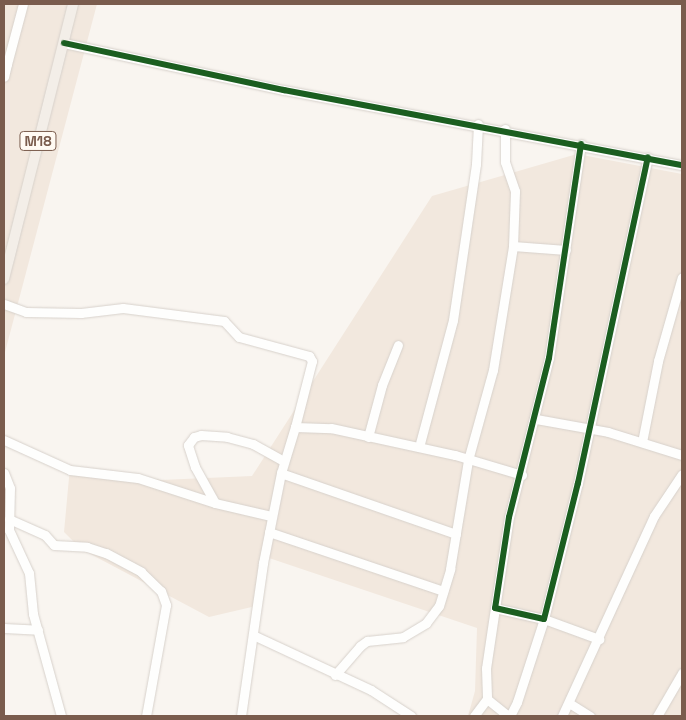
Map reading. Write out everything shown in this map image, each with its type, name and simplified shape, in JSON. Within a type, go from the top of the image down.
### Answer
[{"type":"main road","name":"M18","points":[[4,279],[73,4]]},
{"type":"street","points":[[4,77],[5,63],[23,4]]},
{"type":"street","points":[[64,43],[284,90],[505,129],[682,165]]},
{"type":"street","points":[[419,447],[453,320],[476,164],[478,124]]},
{"type":"street","points":[[336,675],[367,642],[404,637],[426,624],[439,606],[456,534],[468,460],[493,370],[513,246],[515,191],[505,162],[505,129]]},
{"type":"street","points":[[474,716],[486,699],[486,668],[504,542],[536,419],[566,250],[581,144]]},
{"type":"street","points":[[486,699],[499,711],[511,714],[544,619],[590,429],[648,157]]},
{"type":"street","points":[[513,246],[566,250]]},
{"type":"street","points":[[642,442],[656,369],[682,278]]},
{"type":"street","points":[[4,304],[26,312],[81,313],[123,308],[224,321],[239,337],[310,356],[312,361],[271,516],[241,716]]},
{"type":"street","points":[[368,437],[382,384],[398,345]]},
{"type":"street","points":[[536,419],[590,429],[642,442],[682,455]]},
{"type":"street","points":[[294,427],[331,428],[419,447],[522,475]]},
{"type":"street","points":[[215,503],[188,451],[189,440],[194,436],[208,434],[246,441],[284,461]]},
{"type":"street","points":[[4,440],[70,470],[138,478],[215,503],[271,516]]},
{"type":"street","points":[[281,473],[456,534]]},
{"type":"street","points":[[4,474],[10,488],[9,519],[15,547],[30,573],[30,598],[62,716]]},
{"type":"street","points":[[562,716],[654,516],[682,474]]},
{"type":"street","points":[[9,519],[45,535],[54,545],[87,547],[106,553],[141,572],[161,591],[166,605],[146,716]]},
{"type":"street","points":[[269,532],[443,591]]},
{"type":"street","points":[[495,608],[544,619],[599,639]]},
{"type":"street","points":[[4,628],[38,630]]},
{"type":"street","points":[[254,635],[282,650],[306,657],[336,675],[371,690],[411,716]]},
{"type":"street","points":[[657,716],[682,673]]},
{"type":"street","points":[[568,703],[590,716]]},
{"type":"shaded area","points":[[4,4],[97,4],[4,356]]},
{"type":"shaded area","points":[[577,154],[682,174],[682,716],[468,716],[475,691],[477,628],[269,558],[256,606],[209,617],[81,549],[64,532],[70,467],[161,480],[252,476],[432,196]]},
{"type":"cycle path","points":[[64,43],[284,90],[682,165]]},
{"type":"cycle path","points":[[581,144],[549,358],[509,517],[495,608],[544,619],[578,483],[648,157]]}]
